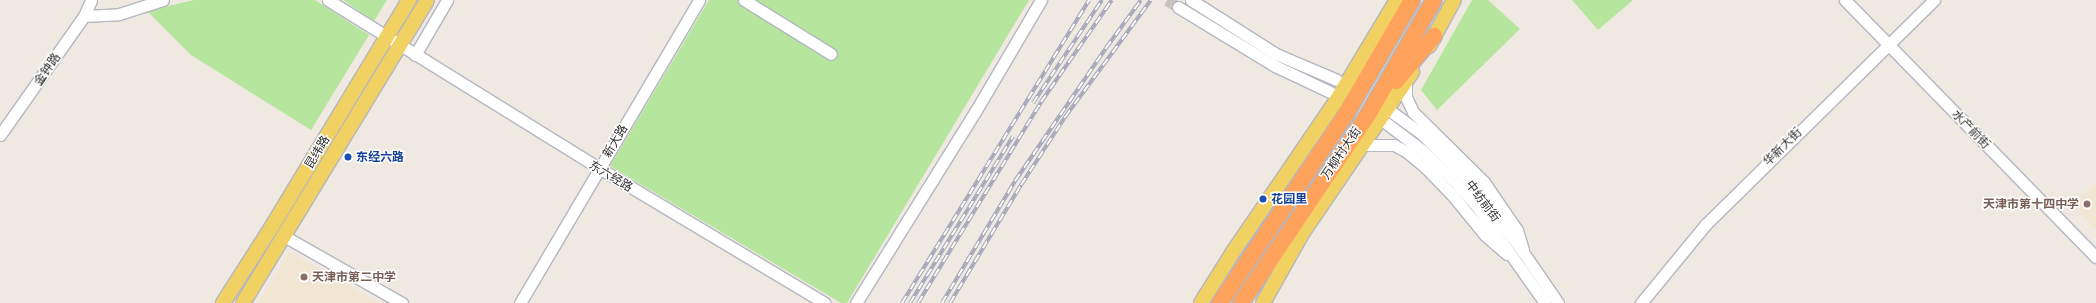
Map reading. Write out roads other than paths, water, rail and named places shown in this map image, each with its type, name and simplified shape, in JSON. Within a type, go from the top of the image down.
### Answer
[{"type":"highway","name":"万柳村大街","points":[[1220,303],[1354,100],[1412,0]]},
{"type":"highway","name":"万柳村大街","points":[[1241,303],[1295,220],[1369,113],[1434,0]]},
{"type":"highway","points":[[1369,113],[1434,36]]},
{"type":"main road","name":"昆纬路","points":[[223,303],[271,228],[409,0]]},
{"type":"main road","name":"昆纬路","points":[[242,303],[427,0]]},
{"type":"main road","points":[[1263,303],[1303,232],[1360,145],[1420,62],[1454,0]]},
{"type":"main road","points":[[1354,100],[1396,2]]},
{"type":"main road","points":[[1201,303],[1233,252],[1336,101],[1396,2]]},
{"type":"main road","points":[[1250,303],[1271,269],[1295,220]]},
{"type":"main road","points":[[1208,303],[1242,257],[1259,242]]},
{"type":"street","name":"金钟路","points":[[0,136],[84,16],[91,0]]},
{"type":"street","points":[[84,16],[120,14],[163,0]]},
{"type":"street","name":"东六经路","points":[[328,0],[387,38],[599,168],[825,303]]},
{"type":"street","points":[[415,55],[447,0]]},
{"type":"street","name":"新大路","points":[[520,303],[699,0]]},
{"type":"street","points":[[744,0],[830,54]]},
{"type":"street","points":[[856,303],[975,112],[1041,0]]},
{"type":"street","points":[[1191,0],[1276,54],[1337,80]]},
{"type":"street","name":"水产前街","points":[[1845,0],[2096,257]]},
{"type":"street","name":"华新大街","points":[[1641,303],[1705,225],[1888,43],[1934,0]]},
{"type":"street","points":[[1178,7],[1275,66],[1330,92]]},
{"type":"street","points":[[1406,81],[1406,97],[1413,112],[1484,182],[1508,214],[1517,230],[1523,252]]},
{"type":"street","name":"中纺前街","points":[[1393,113],[1422,134],[1458,168],[1474,186],[1523,252],[1558,303]]},
{"type":"street","points":[[1386,123],[1424,150],[1456,182],[1475,204],[1545,303]]},
{"type":"street","points":[[1360,145],[1394,145],[1407,152],[1426,168],[1454,197],[1485,235],[1513,258]]},
{"type":"street","points":[[284,236],[402,303]]},
{"type":"tunnel","points":[[1167,0],[1178,7]]},
{"type":"railway","points":[[902,303],[1089,0]]},
{"type":"railway","points":[[1033,103],[1102,0]]},
{"type":"railway","points":[[918,303],[1041,102],[1112,0]]},
{"type":"railway","points":[[942,303],[1015,181],[1106,48],[1141,0]]},
{"type":"railway","points":[[950,303],[1021,185],[1065,117],[1151,0]]},
{"type":"railway","points":[[910,303],[1013,136]]},
{"type":"place","name":"东经六路","points":[[348,157]]},
{"type":"place","name":"花园里","points":[[1263,199]]},
{"type":"place","name":"天津市第十四中学","points":[[2087,204]]},
{"type":"place","name":"天津市第二中学","points":[[304,277]]}]
